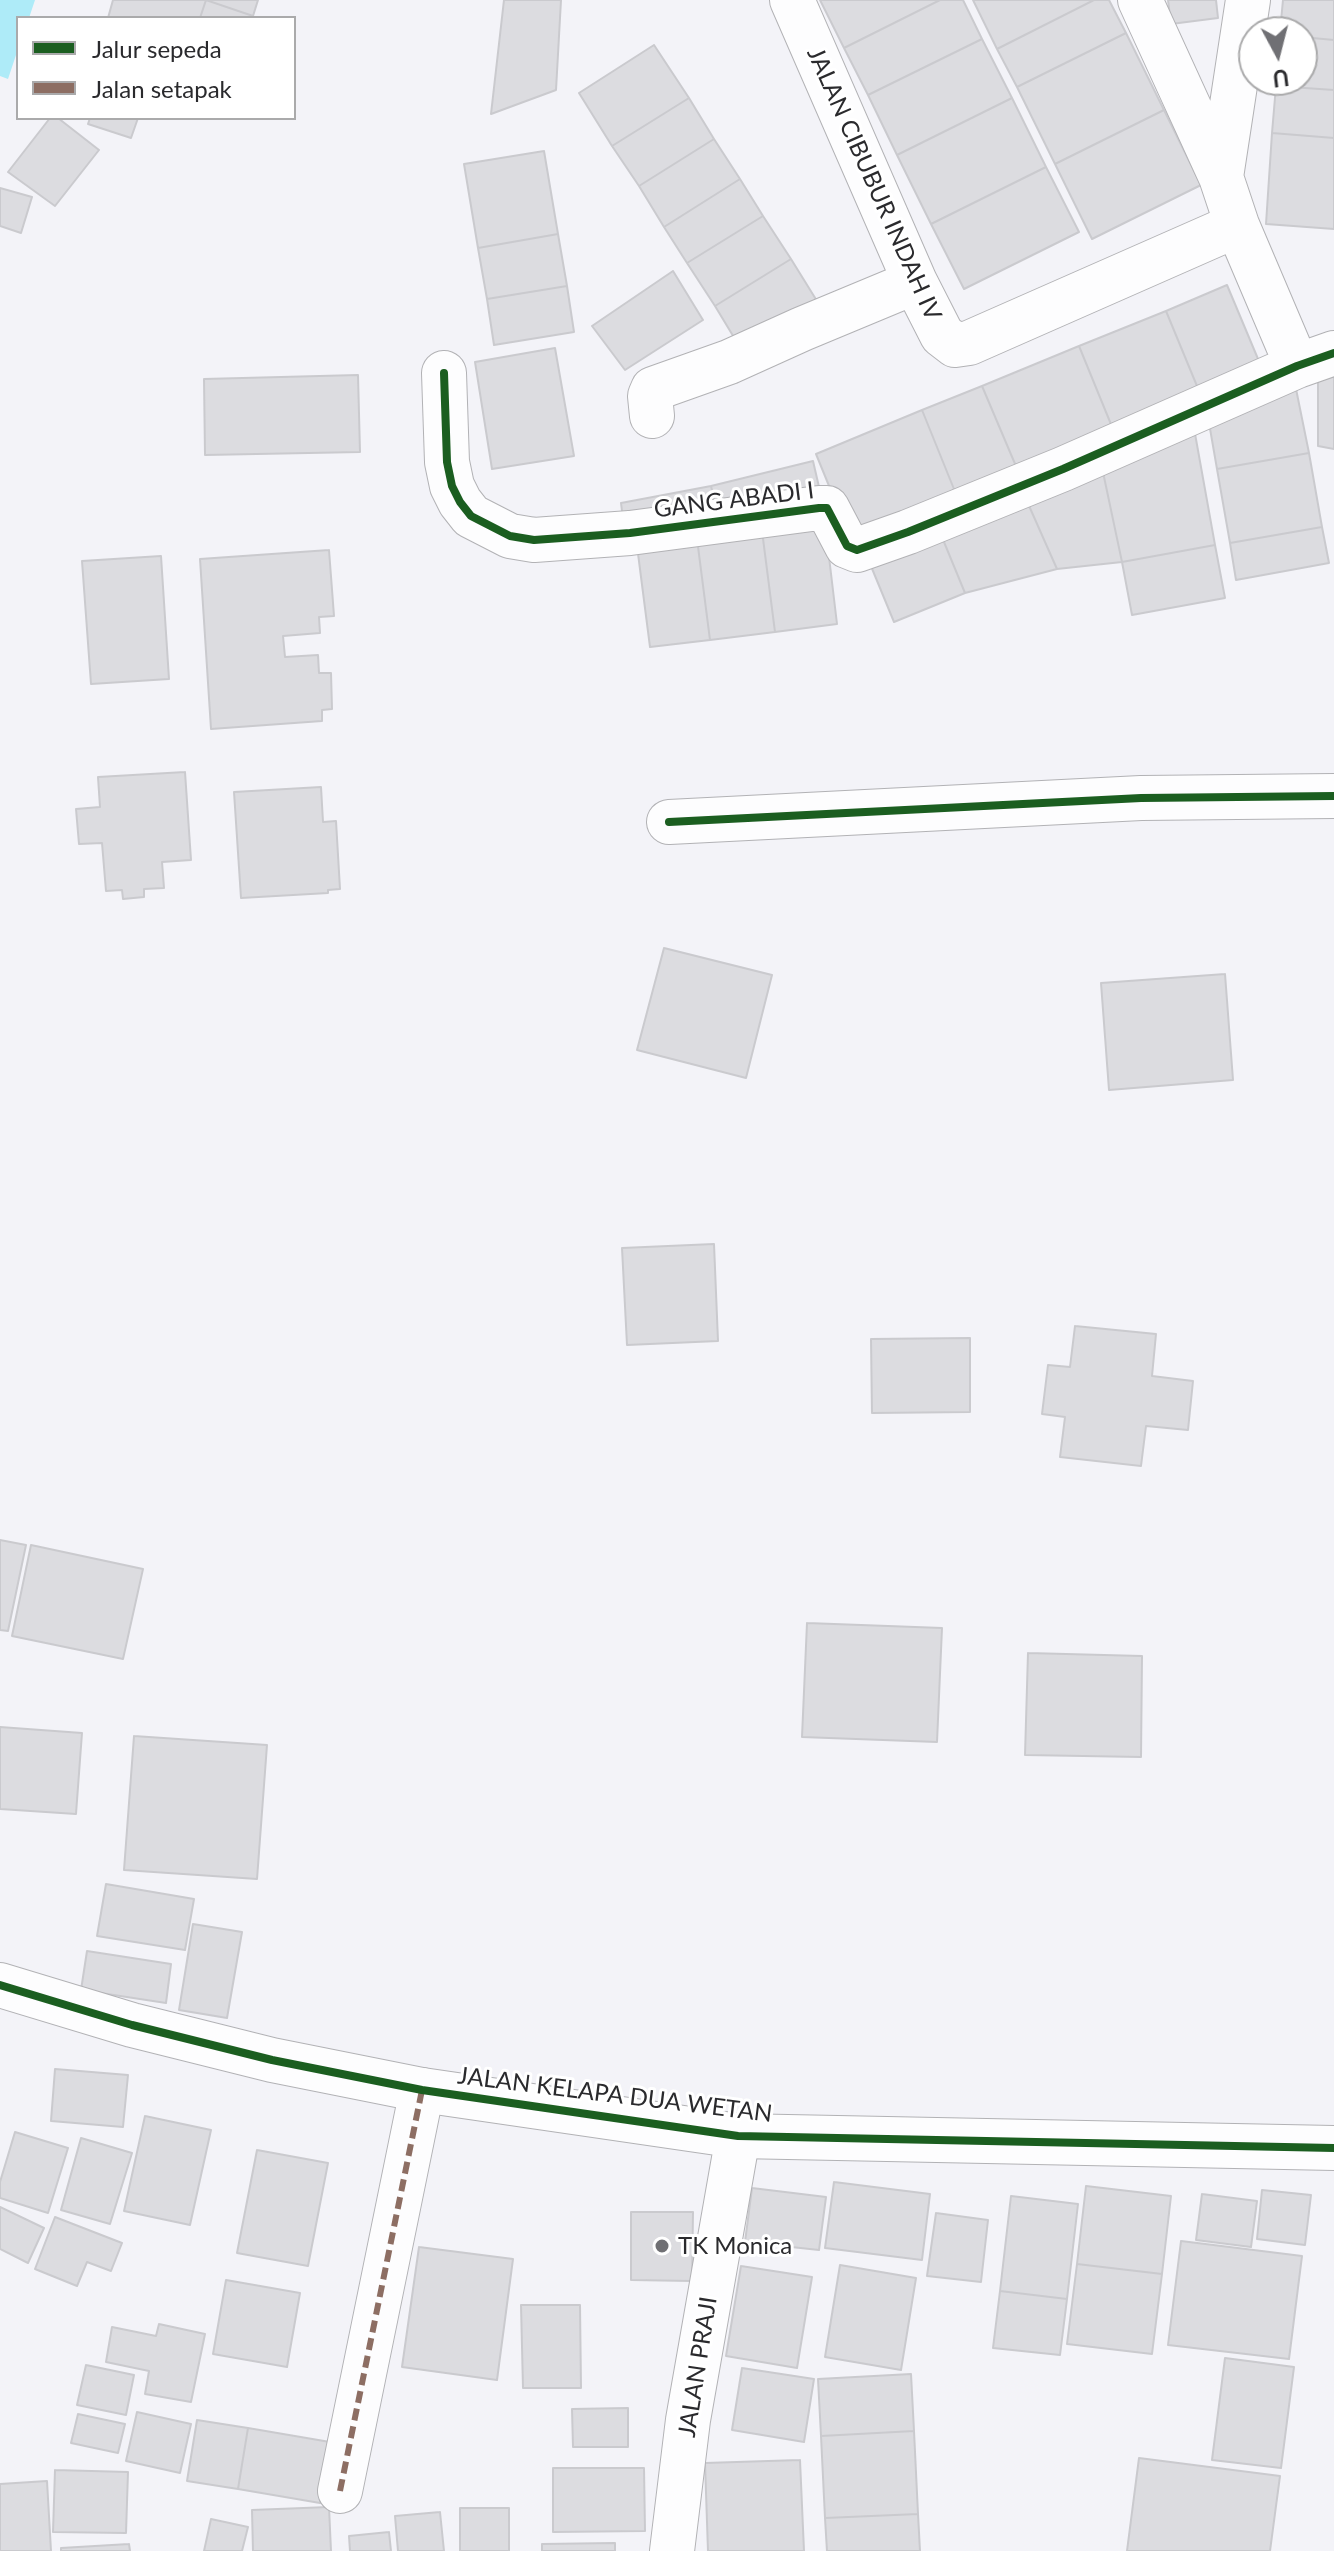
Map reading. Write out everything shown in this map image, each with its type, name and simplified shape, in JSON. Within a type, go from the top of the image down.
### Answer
[{"type":"street","name":"JALAN CIBUBUR INDAH IV","points":[[792,0],[915,282],[942,335],[955,345],[969,343],[1237,225]]},
{"type":"street","points":[[1140,0],[1221,177],[1237,225],[1316,359]]},
{"type":"street","points":[[1221,177],[1248,0]]},
{"type":"street","points":[[652,416],[650,396],[653,389],[729,362],[915,282]]},
{"type":"street","name":"GANG ABADI I","points":[[444,373],[447,462],[452,486],[471,516],[500,531],[534,540],[630,533],[827,508],[847,546],[857,550],[1063,469],[1316,359]]},
{"type":"street","points":[[669,822],[1141,798],[1334,796]]},
{"type":"street","name":"JALAN KELAPA DUA WETAN","points":[[0,1985],[132,2025],[258,2057],[422,2090],[738,2136],[1334,2148]]},
{"type":"street","points":[[340,2491],[422,2090]]},
{"type":"street","name":"JALAN PRAJI","points":[[672,2551],[688,2420],[738,2136]]},
{"type":"water","points":[[0,0],[35,0],[30,16],[16,16],[16,55],[8,79],[0,76]]},
{"type":"building","points":[[113,0],[206,0],[201,16],[109,16]]},
{"type":"building","points":[[206,0],[258,0],[253,16]]},
{"type":"building","points":[[206,0],[253,16],[201,16]]},
{"type":"building","points":[[504,0],[561,0],[556,90],[491,114]]},
{"type":"building","points":[[820,0],[940,0],[844,48]]},
{"type":"building","points":[[940,0],[963,0],[982,39],[868,95],[844,48]]},
{"type":"building","points":[[973,0],[1094,0],[997,49]]},
{"type":"building","points":[[1094,0],[1109,0],[1126,33],[1017,87],[997,49]]},
{"type":"building","points":[[1168,0],[1216,0],[1218,18],[1171,24]]},
{"type":"building","points":[[1283,0],[1334,0],[1334,40],[1318,38],[1318,16],[1282,16]]},
{"type":"building","points":[[1126,33],[1164,110],[1055,164],[1017,87]]},
{"type":"building","points":[[1318,38],[1334,40],[1334,90],[1318,89]]},
{"type":"building","points":[[982,39],[1012,98],[897,155],[868,95]]},
{"type":"building","points":[[654,45],[689,98],[612,146],[579,93]]},
{"type":"building","points":[[1318,89],[1334,90],[1334,138],[1272,133],[1275,96],[1318,96]]},
{"type":"building","points":[[689,98],[714,139],[639,186],[612,146]]},
{"type":"building","points":[[1012,98],[1046,167],[931,224],[897,155]]},
{"type":"building","points":[[1164,110],[1201,185],[1092,239],[1055,164]]},
{"type":"building","points":[[48,120],[61,120],[99,150],[55,206],[8,172]]},
{"type":"building","points":[[89,120],[137,120],[131,138],[88,124]]},
{"type":"building","points":[[1272,133],[1334,138],[1334,229],[1266,224]]},
{"type":"building","points":[[714,139],[740,179],[664,227],[639,186]]},
{"type":"building","points":[[544,151],[558,234],[478,248],[464,164]]},
{"type":"building","points":[[1046,167],[1079,232],[964,289],[931,224]]},
{"type":"building","points":[[740,179],[763,216],[687,263],[664,227]]},
{"type":"building","points":[[0,188],[32,197],[21,233],[0,226]]},
{"type":"building","points":[[763,216],[791,259],[715,306],[687,263]]},
{"type":"building","points":[[558,234],[567,286],[487,299],[478,248]]},
{"type":"building","points":[[791,259],[817,301],[741,349],[715,306]]},
{"type":"building","points":[[673,271],[703,320],[625,370],[592,326]]},
{"type":"building","points":[[1227,285],[1266,378],[1204,403],[1166,311]]},
{"type":"building","points":[[567,286],[574,332],[494,345],[487,299]]},
{"type":"building","points":[[1166,311],[1204,403],[1117,439],[1079,346]]},
{"type":"building","points":[[1079,346],[1117,439],[1021,478],[982,386]]},
{"type":"building","points":[[555,348],[574,456],[492,469],[475,362]]},
{"type":"building","points":[[1334,370],[1334,449],[1318,446],[1318,378]]},
{"type":"building","points":[[358,375],[360,452],[205,455],[204,379]]},
{"type":"building","points":[[1294,379],[1309,453],[1217,469],[1208,417]]},
{"type":"building","points":[[982,386],[1021,478],[960,504],[922,410]]},
{"type":"building","points":[[922,410],[960,504],[854,547],[816,454]]},
{"type":"building","points":[[1192,417],[1215,545],[1122,562],[1100,458]]},
{"type":"building","points":[[1309,453],[1322,527],[1230,543],[1217,469]]},
{"type":"building","points":[[1100,458],[1122,562],[1057,569],[1022,490]]},
{"type":"building","points":[[813,461],[822,500],[717,512],[711,486]]},
{"type":"building","points":[[711,486],[717,512],[624,527],[621,503]]},
{"type":"building","points":[[1022,490],[1057,569],[965,593],[937,525]]},
{"type":"building","points":[[824,515],[837,624],[775,632],[761,523]]},
{"type":"building","points":[[761,523],[775,632],[710,640],[696,531]]},
{"type":"building","points":[[937,525],[965,593],[894,622],[866,554]]},
{"type":"building","points":[[1322,527],[1329,563],[1236,580],[1230,543]]},
{"type":"building","points":[[696,531],[710,640],[650,647],[636,538]]},
{"type":"building","points":[[1215,545],[1225,598],[1132,615],[1122,562]]},
{"type":"building","points":[[329,550],[334,616],[319,617],[320,633],[283,636],[285,657],[318,655],[319,673],[331,673],[332,709],[322,710],[322,721],[211,729],[200,559]]},
{"type":"building","points":[[161,556],[169,679],[91,684],[82,561]]},
{"type":"building","points":[[185,772],[191,860],[162,862],[164,888],[144,889],[144,897],[123,899],[122,890],[106,891],[102,843],[79,844],[76,809],[100,807],[98,777]]},
{"type":"building","points":[[321,787],[323,822],[336,821],[340,889],[328,890],[328,893],[241,898],[234,792]]},
{"type":"building","points":[[664,948],[772,975],[746,1078],[637,1050]]},
{"type":"building","points":[[1225,974],[1233,1080],[1109,1090],[1101,983]]},
{"type":"building","points":[[714,1244],[718,1341],[627,1345],[622,1248]]},
{"type":"building","points":[[1075,1326],[1156,1334],[1152,1376],[1193,1381],[1188,1430],[1146,1426],[1141,1466],[1060,1457],[1065,1417],[1042,1414],[1048,1365],[1070,1367]]},
{"type":"building","points":[[970,1338],[970,1412],[872,1413],[871,1339]]},
{"type":"building","points":[[0,1540],[26,1545],[8,1631],[0,1630]]},
{"type":"building","points":[[31,1545],[143,1569],[123,1659],[12,1636]]},
{"type":"building","points":[[807,1623],[942,1628],[937,1742],[802,1737]]},
{"type":"building","points":[[1028,1653],[1142,1656],[1141,1757],[1025,1755]]},
{"type":"building","points":[[0,1727],[82,1733],[76,1814],[0,1809]]},
{"type":"building","points":[[134,1736],[267,1745],[257,1879],[124,1870]]},
{"type":"building","points":[[106,1884],[194,1899],[185,1950],[97,1936]]},
{"type":"building","points":[[193,1924],[242,1932],[227,2018],[179,2010]]},
{"type":"building","points":[[87,1951],[171,1964],[166,2003],[81,1990]]},
{"type":"building","points":[[55,2069],[128,2075],[123,2127],[51,2121]]},
{"type":"building","points":[[145,2116],[211,2130],[190,2225],[124,2211]]},
{"type":"building","points":[[15,2132],[68,2148],[48,2213],[0,2198],[0,2182]]},
{"type":"building","points":[[81,2138],[132,2153],[110,2224],[61,2210]]},
{"type":"building","points":[[257,2150],[328,2163],[308,2266],[237,2253]]},
{"type":"building","points":[[834,2182],[930,2194],[922,2260],[825,2248]]},
{"type":"building","points":[[1086,2186],[1171,2196],[1162,2274],[1077,2264]]},
{"type":"building","points":[[752,2188],[826,2197],[819,2250],[745,2242]]},
{"type":"building","points":[[1262,2190],[1311,2195],[1305,2245],[1257,2239]]},
{"type":"building","points":[[1202,2194],[1257,2201],[1251,2247],[1196,2240]]},
{"type":"building","points":[[1011,2196],[1078,2204],[1067,2299],[1000,2291]]},
{"type":"building","points":[[0,2207],[44,2228],[28,2263],[0,2249]]},
{"type":"building","name":"TK Monica","points":[[631,2212],[693,2212],[692,2281],[631,2280]]},
{"type":"building","points":[[936,2213],[988,2220],[981,2282],[927,2276]]},
{"type":"building","points":[[55,2217],[122,2243],[111,2271],[87,2262],[77,2286],[35,2269]]},
{"type":"building","points":[[1181,2241],[1302,2256],[1289,2359],[1168,2345]]},
{"type":"building","points":[[419,2247],[513,2259],[497,2380],[402,2367]]},
{"type":"building","points":[[1077,2264],[1162,2274],[1152,2354],[1067,2344]]},
{"type":"building","points":[[840,2265],[916,2278],[901,2370],[825,2357]]},
{"type":"building","points":[[741,2266],[812,2277],[797,2368],[726,2356]]},
{"type":"building","points":[[226,2280],[300,2293],[287,2367],[213,2354]]},
{"type":"building","points":[[1000,2291],[1067,2299],[1060,2355],[993,2348]]},
{"type":"building","points":[[521,2305],[580,2305],[581,2388],[523,2388]]},
{"type":"building","points":[[159,2324],[205,2334],[191,2402],[145,2394],[149,2371],[106,2362],[112,2327],[156,2336]]},
{"type":"building","points":[[1225,2358],[1294,2367],[1281,2468],[1212,2460]]},
{"type":"building","points":[[86,2365],[134,2375],[126,2415],[77,2405]]},
{"type":"building","points":[[742,2368],[814,2379],[804,2442],[732,2430]]},
{"type":"building","points":[[911,2374],[914,2431],[821,2436],[818,2379]]},
{"type":"building","points":[[628,2408],[628,2447],[573,2447],[572,2409]]},
{"type":"building","points":[[137,2412],[191,2424],[180,2473],[126,2461]]},
{"type":"building","points":[[78,2414],[125,2424],[118,2453],[71,2443]]},
{"type":"building","points":[[197,2420],[248,2428],[238,2489],[187,2481]]},
{"type":"building","points":[[248,2428],[330,2442],[320,2503],[238,2489]]},
{"type":"building","points":[[914,2431],[918,2514],[825,2518],[821,2436]]},
{"type":"building","points":[[1139,2458],[1280,2476],[1270,2551],[1127,2551]]},
{"type":"building","points":[[800,2460],[804,2551],[708,2551],[705,2463]]},
{"type":"building","points":[[553,2468],[644,2468],[645,2531],[553,2532]]},
{"type":"building","points":[[55,2470],[128,2472],[126,2533],[53,2532]]},
{"type":"building","points":[[47,2481],[51,2551],[0,2551],[0,2484]]},
{"type":"building","points":[[329,2507],[331,2551],[253,2551],[252,2510]]},
{"type":"building","points":[[460,2508],[509,2508],[509,2551],[460,2551]]},
{"type":"building","points":[[440,2512],[444,2551],[398,2551],[395,2516]]},
{"type":"building","points":[[918,2514],[920,2551],[827,2551],[825,2518]]},
{"type":"building","points":[[211,2519],[248,2527],[242,2551],[204,2551]]},
{"type":"building","points":[[389,2532],[391,2551],[350,2551],[349,2536]]},
{"type":"building","points":[[615,2543],[615,2551],[542,2551],[542,2544]]},
{"type":"building","points":[[129,2544],[130,2551],[61,2551],[61,2548]]},
{"type":"marked path","points":[[340,2491],[422,2090]]},
{"type":"cycle path","points":[[444,373],[447,462],[452,486],[471,516],[510,536],[534,540],[630,533],[827,508],[847,546],[857,550],[1063,469],[1297,366],[1334,353]]},
{"type":"cycle path","points":[[669,822],[1141,798],[1334,796]]},
{"type":"cycle path","points":[[0,1985],[132,2025],[272,2060],[422,2090],[738,2136],[1334,2148]]},
{"type":"place","name":"TK Monica","points":[[662,2246]]}]
